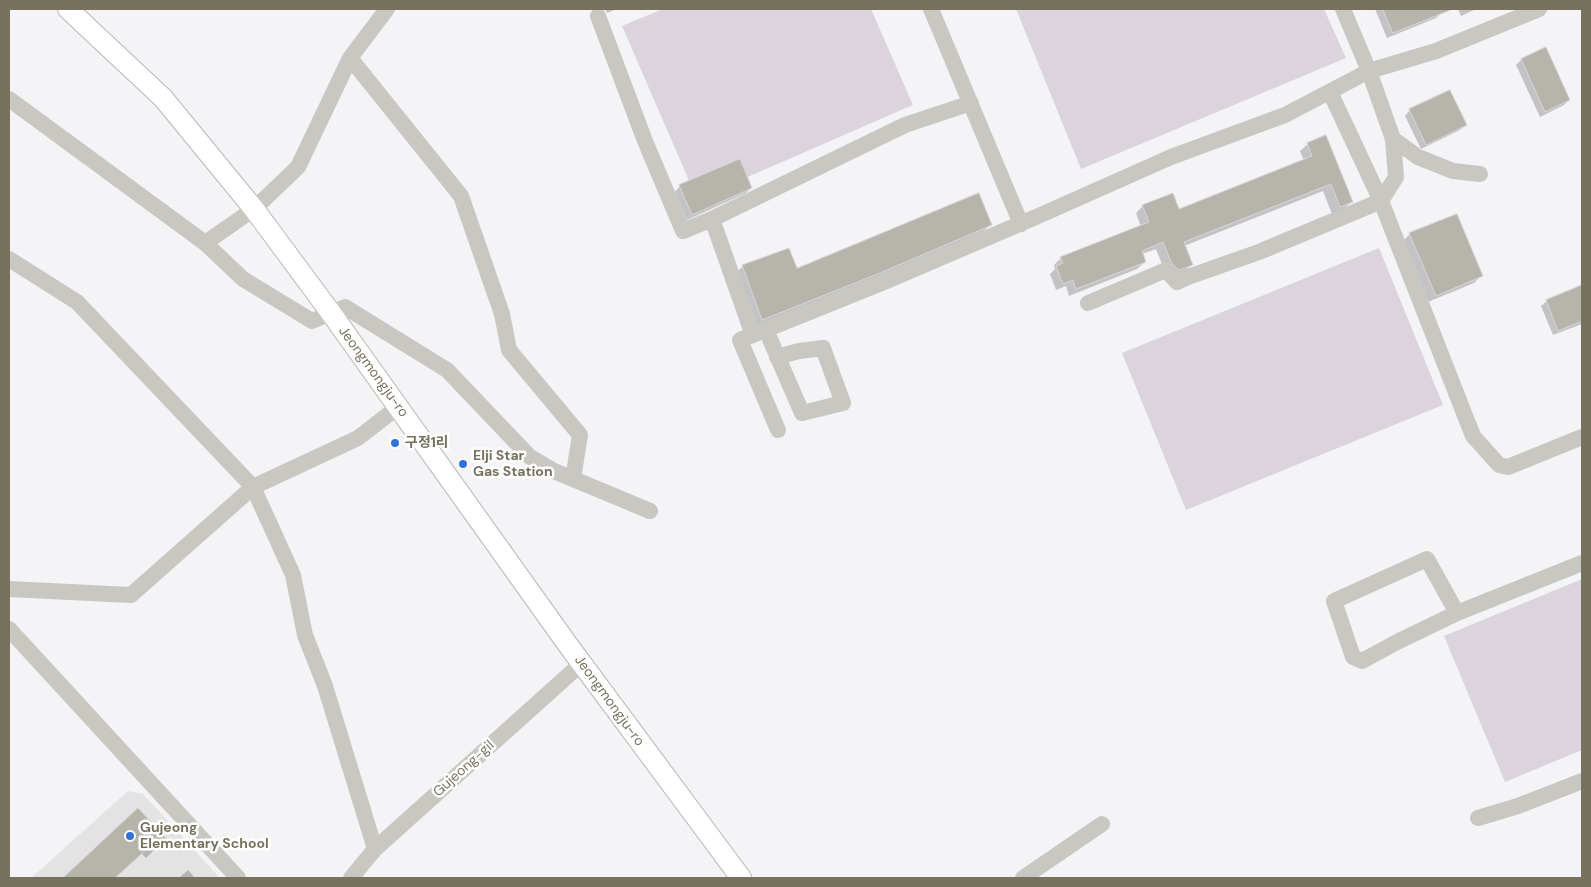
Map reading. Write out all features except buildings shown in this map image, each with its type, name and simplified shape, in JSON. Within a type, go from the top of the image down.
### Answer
[{"type":"main road","name":"Jeongmongju-ro","points":[[68,9],[163,98],[254,209],[331,313],[582,663],[741,878]]},
{"type":"street","points":[[205,243],[254,209],[298,167],[350,58],[387,9]]},
{"type":"street","points":[[931,9],[1021,224]]},
{"type":"street","points":[[1088,303],[1166,270],[1178,282],[1259,252],[1381,201],[1396,177],[1393,139],[1369,71],[1343,9]]},
{"type":"street","points":[[778,430],[740,340],[1021,224],[1171,157],[1285,115],[1369,71],[1436,51],[1538,9]]},
{"type":"street","points":[[598,16],[645,141],[683,231],[712,219],[905,125],[971,103]]},
{"type":"street","points":[[350,58],[461,196],[502,314],[509,350],[580,436],[573,479]]},
{"type":"street","points":[[1330,92],[1381,201],[1473,436],[1499,465],[1508,467],[1582,437]]},
{"type":"street","points":[[9,99],[205,243],[243,279],[312,321],[345,307],[447,370],[530,457],[554,471],[650,511]]},
{"type":"street","points":[[1393,139],[1418,157],[1454,171],[1480,174]]},
{"type":"street","points":[[712,219],[760,332],[778,357],[802,413],[843,402],[823,348],[799,350],[778,357]]},
{"type":"street","points":[[9,259],[78,302],[253,487],[293,575],[305,635],[325,686],[376,849]]},
{"type":"street","points":[[9,589],[131,595],[253,487],[358,438],[398,408]]},
{"type":"street","points":[[1457,612],[1427,559],[1334,602],[1353,657],[1362,661],[1457,612],[1582,563]]},
{"type":"street","points":[[9,629],[238,878]]},
{"type":"street","name":"Gujeong-gil","points":[[351,878],[376,849],[582,663]]},
{"type":"street","points":[[1478,818],[1518,806],[1582,781]]},
{"type":"street","points":[[1024,878],[1102,824]]},
{"type":"shaded area","points":[[663,9],[871,9],[913,105],[697,199],[622,26]]},
{"type":"shaded area","points":[[1016,9],[1324,9],[1346,58],[1081,169]]},
{"type":"shaded area","points":[[1379,248],[1443,405],[1186,510],[1122,353]]},
{"type":"shaded area","points":[[1582,579],[1582,750],[1505,782],[1444,636]]},
{"type":"shaded area","name":"Gujeong Elementary School","points":[[128,791],[143,794],[220,878],[31,878]]},
{"type":"place","name":"구정1리","points":[[395,443]]},
{"type":"place","name":"Elji Star Gas Station","points":[[463,464]]},
{"type":"place","name":"Gujeong Elementary School","points":[[130,836]]}]
